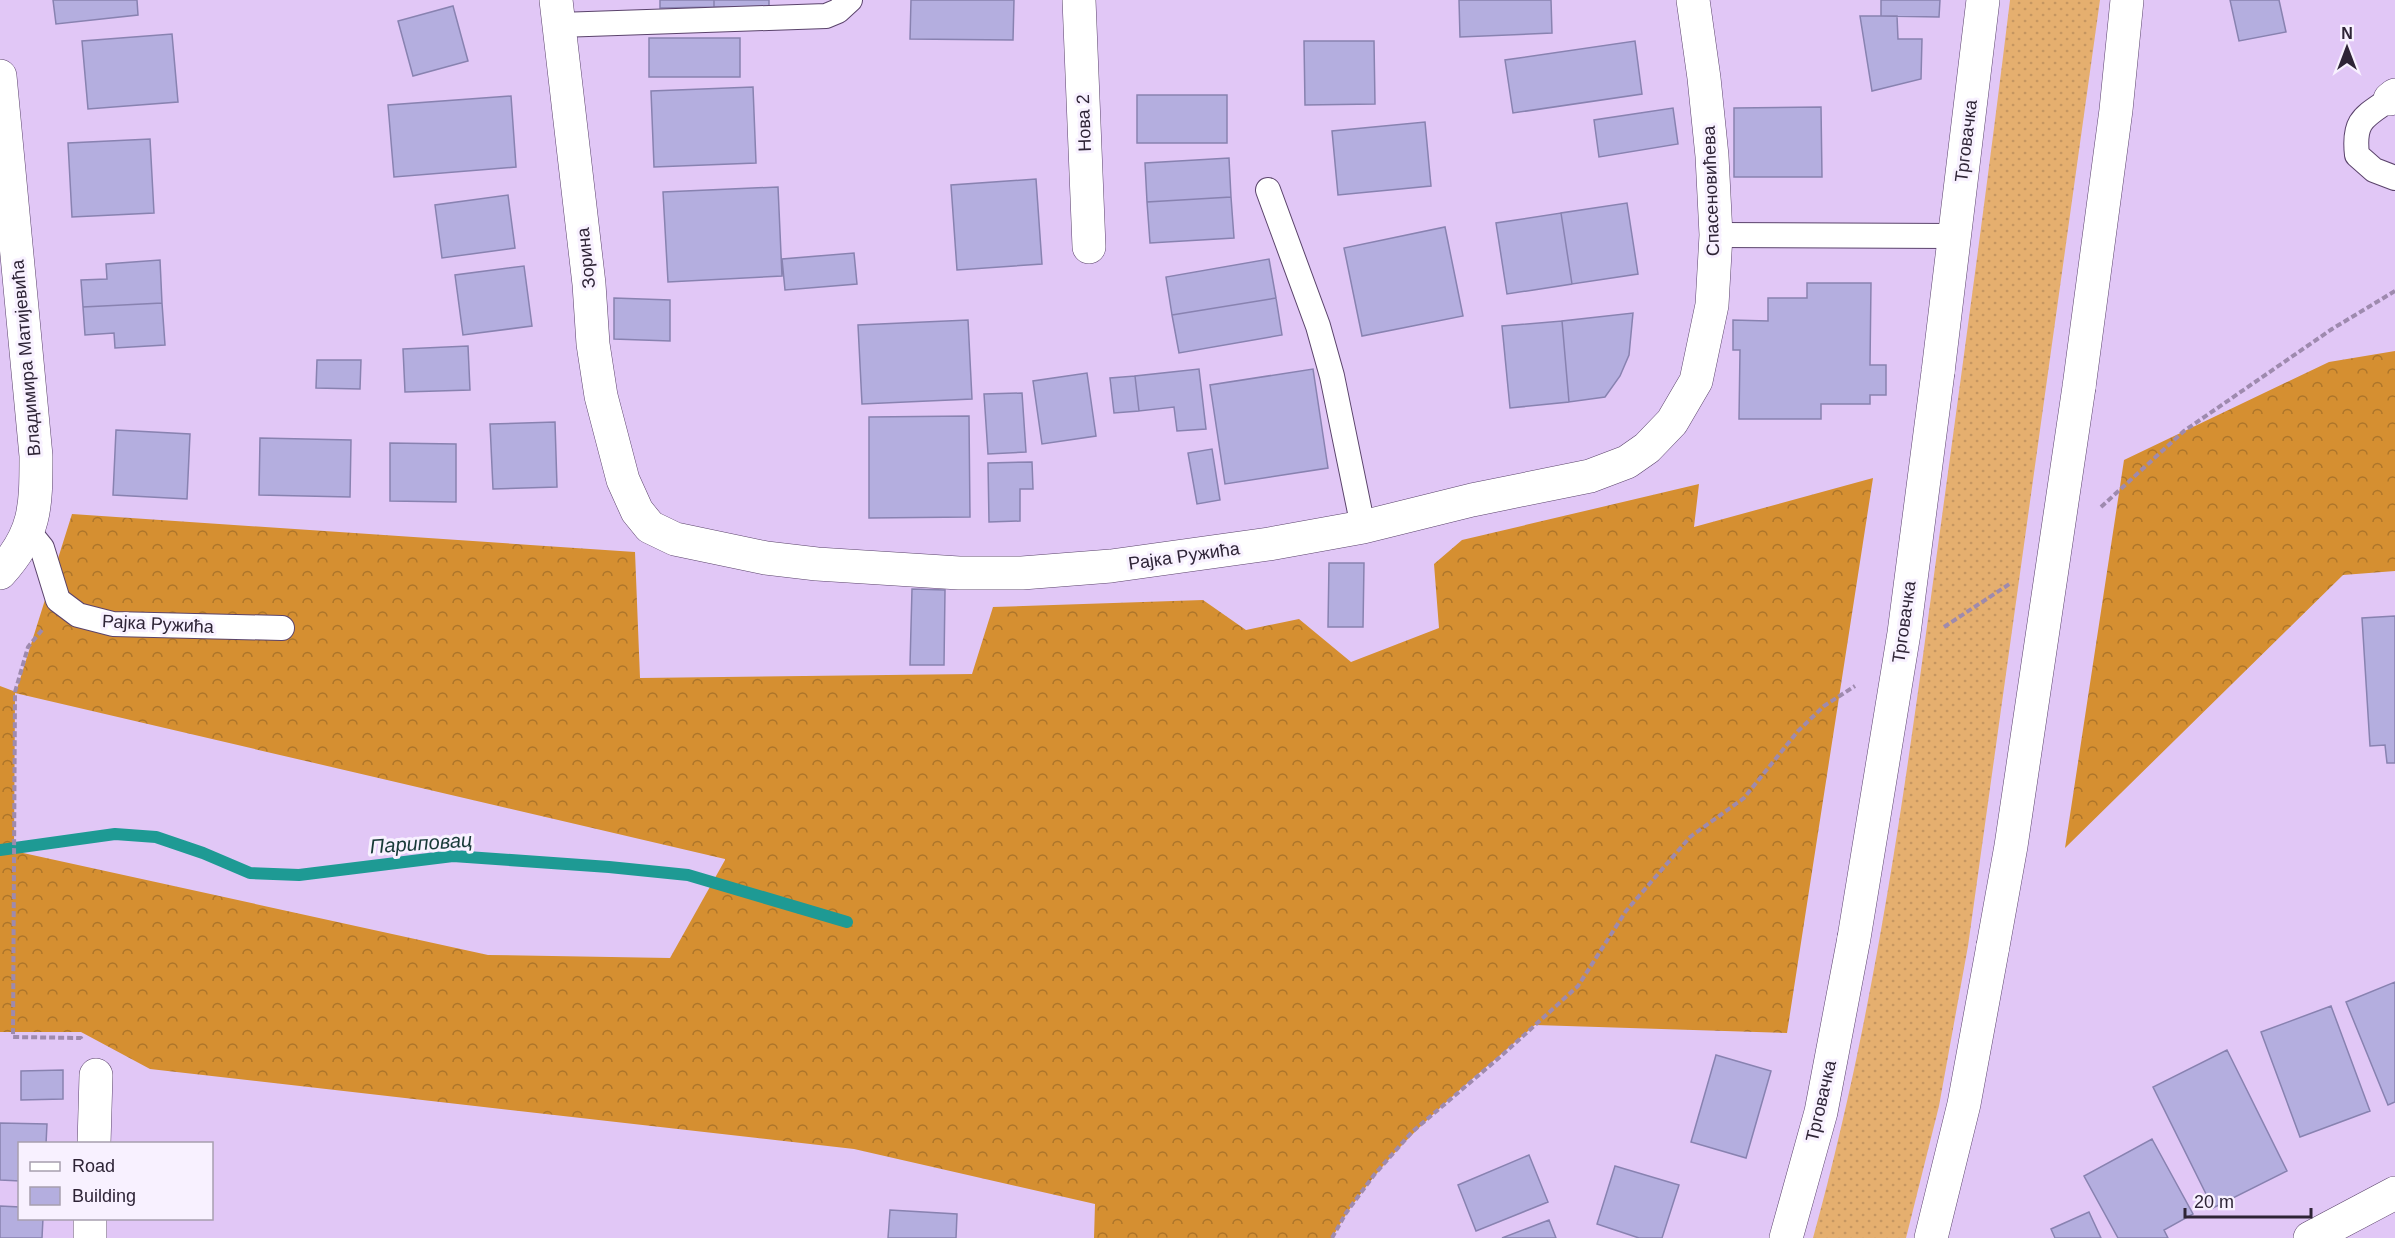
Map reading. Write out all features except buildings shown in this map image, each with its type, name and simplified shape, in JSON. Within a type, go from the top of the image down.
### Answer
[{"type":"street","name":"Нова 2","points":[[1080,0],[1089,247]]},
{"type":"street","name":"Спасеновићева","points":[[1693,0],[1704,78],[1716,235],[1712,305],[1696,381]]},
{"type":"street","name":"Трговачка","points":[[1786,1238],[1821,1112],[1854,938],[1904,633],[1983,0]]},
{"type":"street","points":[[1930,1238],[1964,1104],[2011,846],[2079,387],[2116,110],[2127,0]]},
{"type":"street","name":"Зорина","points":[[558,12],[589,284],[593,344],[601,396],[623,480],[637,511]]},
{"type":"street","name":"Владимира Матијевића","points":[[0,76],[2,139],[36,456],[34,508],[29,532]]},
{"type":"street","name":"Рајка Ружића","points":[[637,511],[650,527],[675,539],[755,556],[817,564],[958,573],[1022,573],[1111,566],[1269,544],[1363,527],[1609,470],[1647,448],[1662,434],[1682,408],[1696,381]]},
{"type":"street","points":[[0,573],[16,554],[29,532]]},
{"type":"street","points":[[94,1142],[96,1075]]},
{"type":"street","points":[[2310,1238],[2395,1193]]},
{"type":"street","points":[[90,1220],[90,1238]]},
{"type":"lane","points":[[558,12],[826,16],[838,12],[850,0]]},
{"type":"lane","points":[[2392,97],[2361,119],[2355,138],[2357,155],[2374,170],[2395,178]]},
{"type":"lane","points":[[1268,190],[1318,326],[1332,376],[1363,527]]},
{"type":"lane","points":[[1716,235],[1954,236]]},
{"type":"lane","points":[[29,532],[42,548],[54,591],[63,605]]},
{"type":"lane","name":"Рајка Ружића","points":[[63,605],[78,615],[113,624],[282,628]]},
{"type":"path","points":[[2098,510],[2184,431],[2332,329],[2395,291]]},
{"type":"path","points":[[1940,630],[2018,579]]},
{"type":"path","points":[[63,605],[28,647],[15,692],[13,1037],[81,1038]]},
{"type":"path","points":[[1332,1238],[1346,1213],[1374,1175],[1412,1132],[1500,1057],[1578,986],[1626,911],[1690,837],[1744,798],[1798,731],[1824,706],[1863,681]]},
{"type":"shaded area","points":[[2010,0],[2100,0],[1968,946],[1939,1106],[1906,1238],[1813,1238],[1851,1085],[1894,853],[1960,387]]},
{"type":"green space","points":[[2395,351],[2395,571],[2343,575],[2065,848],[2124,460],[2329,362]]},
{"type":"green space","points":[[1873,478],[1787,1033],[1535,1025],[1451,1098],[1398,1149],[1352,1206],[1332,1238],[1094,1238],[1095,1204],[854,1149],[150,1069],[81,1032],[0,1032],[0,686],[16,692],[72,514],[635,552],[640,678],[972,674],[993,607],[1203,600],[1246,630],[1299,619],[1351,662],[1439,628],[1434,564],[1462,540],[1699,484],[1694,527]],"holes":[[[15,693],[725,859],[670,958],[488,955],[14,851]]]},
{"type":"waterway","name":"Париповац","points":[[0,850],[115,834],[156,837],[203,853],[250,873],[299,875],[453,856],[609,867],[688,875],[847,922]]}]
